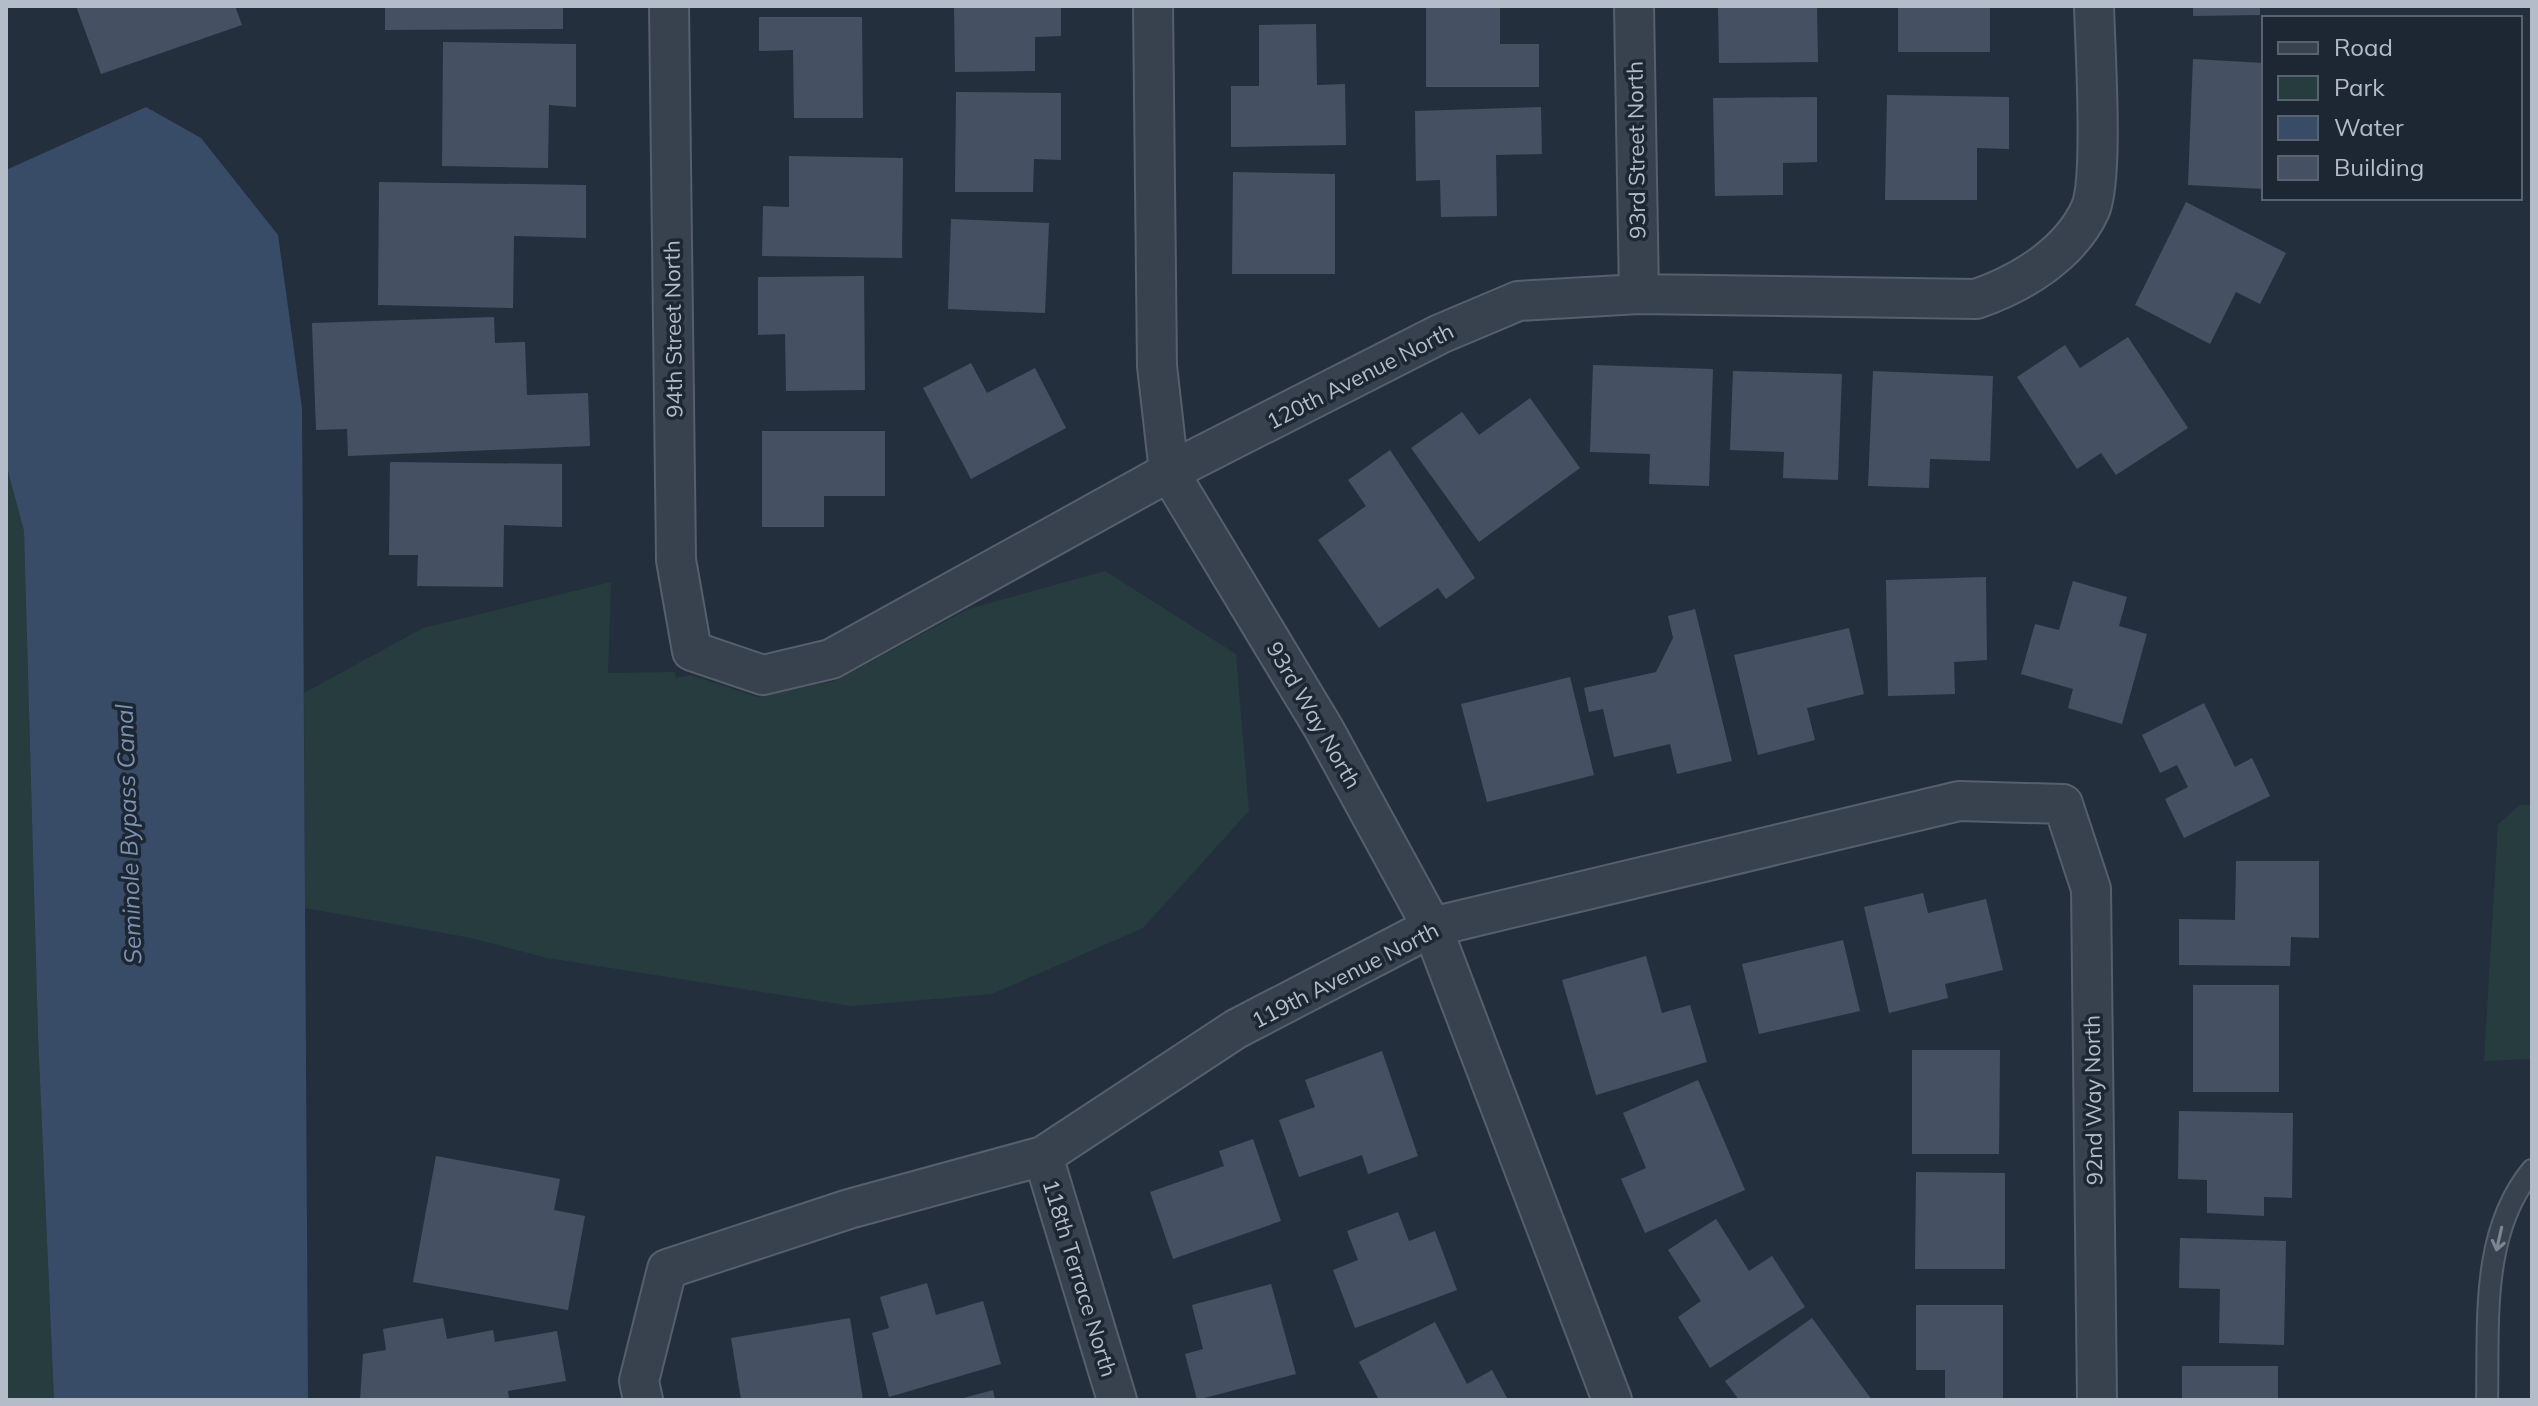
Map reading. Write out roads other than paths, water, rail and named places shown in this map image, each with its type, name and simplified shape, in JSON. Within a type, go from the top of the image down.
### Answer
[{"type":"street","name":"94th Street North","points":[[669,6],[676,560],[692,651]]},
{"type":"street","name":"93rd Way North","points":[[1153,6],[1157,366],[1169,472],[1324,729],[1432,927],[1612,1400]]},
{"type":"street","name":"93rd Street North","points":[[1634,6],[1639,294]]},
{"type":"street","name":"120th Avenue North","points":[[692,651],[763,675],[831,659],[1169,472],[1440,334],[1518,301],[1639,294],[1976,299],[2014,286],[2070,241],[2091,208],[2096,162],[2094,6]]},
{"type":"street","name":"119th Avenue North","points":[[643,1400],[639,1381],[667,1269],[849,1209],[1043,1156],[1236,1029],[1432,927],[1959,801],[2063,804]]},
{"type":"street","name":"92nd Way North","points":[[2063,804],[2091,889],[2097,1400]]},
{"type":"street","name":"118th Terrace North","points":[[1043,1156],[1117,1400]]},
{"type":"lane","points":[[2487,1400],[2491,1276],[2503,1224],[2516,1190],[2532,1170]]},
{"type":"water","name":"Seminole Bypass Canal","points":[[146,107],[201,138],[278,235],[302,408],[308,1400],[54,1400],[38,1035],[24,531],[6,464],[6,170]]}]
